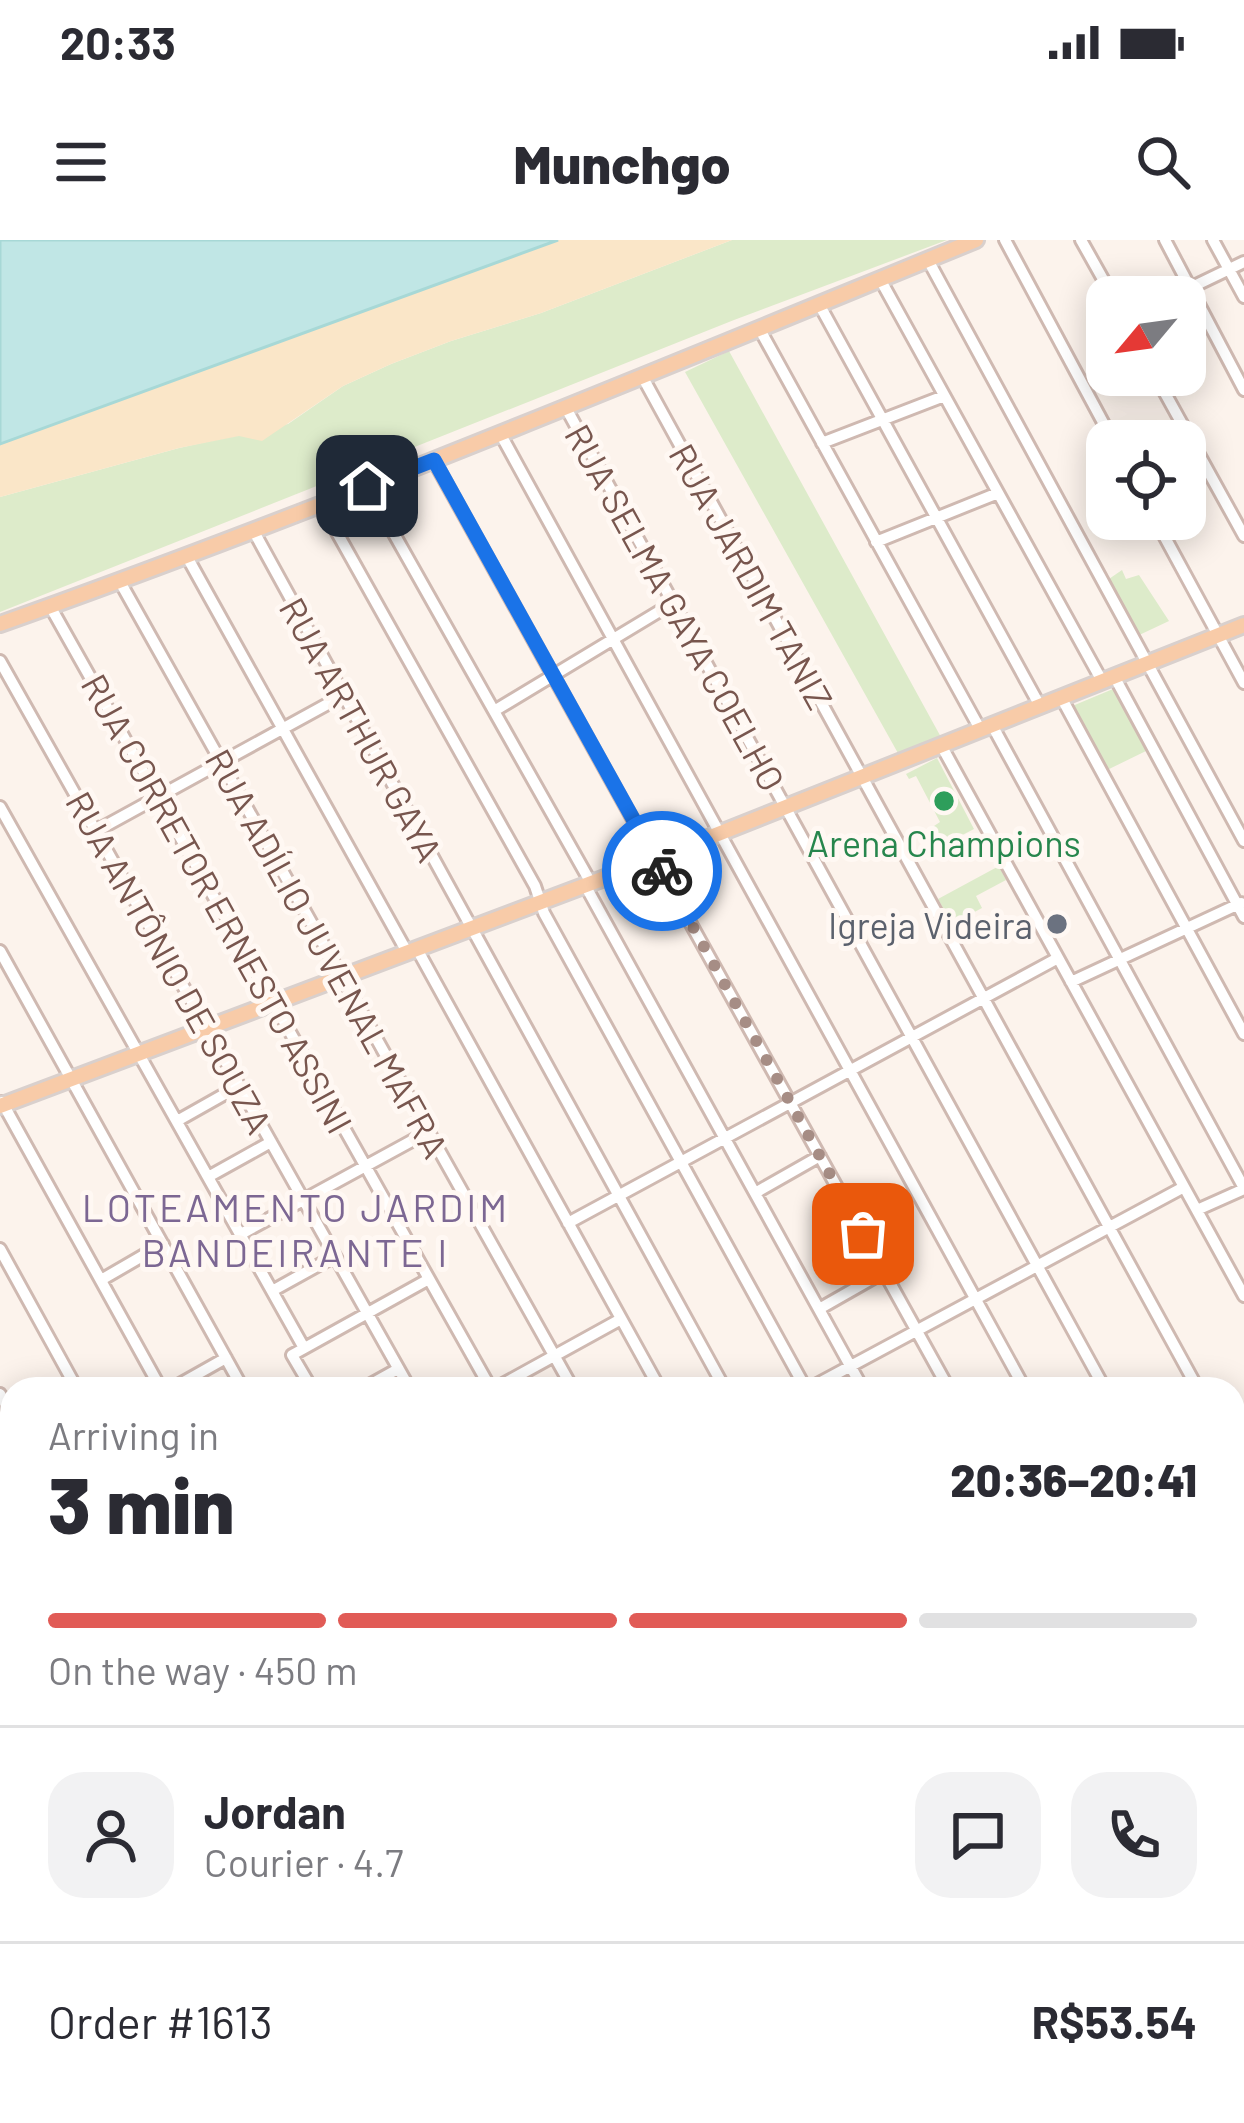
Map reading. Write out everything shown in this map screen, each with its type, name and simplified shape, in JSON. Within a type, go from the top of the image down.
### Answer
[{"type":"main road","points":[[0,623],[500,435],[976,240]]},
{"type":"main road","points":[[1,1103],[655,859],[1244,625]]},
{"type":"street","points":[[1005,240],[1102,420]]},
{"type":"street","points":[[1082,240],[1102,276]]},
{"type":"street","points":[[1165,240],[1184,276]]},
{"type":"street","points":[[1214,240],[1244,297]]},
{"type":"street","points":[[928,260],[1244,841]]},
{"type":"street","points":[[1206,281],[1244,262]]},
{"type":"street","points":[[880,279],[998,493],[1242,908],[1186,928],[1071,982]]},
{"type":"street","points":[[819,304],[1040,706]]},
{"type":"street","points":[[1206,318],[1243,387]]},
{"type":"street","points":[[759,328],[877,542],[1120,960],[1244,1188],[1197,1210]]},
{"type":"street","name":"RUA JARDIM TANIZ","points":[[642,376],[1191,1377]]},
{"type":"street","points":[[822,443],[944,396]]},
{"type":"street","points":[[1167,396],[1244,536]]},
{"type":"street","name":"RUA SELMA GAYA COELHO","points":[[566,408],[1098,1377]]},
{"type":"street","points":[[500,435],[1018,1377]]},
{"type":"street","points":[[434,460],[942,1377]]},
{"type":"street","points":[[367,486],[856,1377]]},
{"type":"street","points":[[877,542],[998,493]]},
{"type":"street","points":[[321,504],[535,886],[800,1377]]},
{"type":"street","name":"RUA ARTHUR GAYA","points":[[253,530],[718,1377]]},
{"type":"street","points":[[1167,540],[1244,683]]},
{"type":"street","points":[[186,555],[653,1377]]},
{"type":"street","name":"RUA ADÍLIO JUVENAL MAFRA","points":[[119,580],[566,1377]]},
{"type":"street","points":[[494,711],[673,603]]},
{"type":"street","name":"RUA CORRETOR ERNESTO ASSINI","points":[[50,606],[486,1377]]},
{"type":"street","name":"RUA ANTÔNIO DE SOUZA","points":[[0,661],[403,1377]]},
{"type":"street","points":[[96,831],[344,695]]},
{"type":"street","points":[[1061,697],[1244,1034]]},
{"type":"street","points":[[941,745],[1244,1296]]},
{"type":"street","points":[[0,807],[304,1348]]},
{"type":"street","points":[[0,951],[236,1377]]},
{"type":"street","points":[[568,1222],[1058,958]]},
{"type":"street","points":[[176,1120],[239,1086]]},
{"type":"street","points":[[1,1103],[154,1377]]},
{"type":"street","points":[[241,1234],[428,1132]]},
{"type":"street","points":[[208,1177],[271,1142]]},
{"type":"street","points":[[755,1193],[820,1156]]},
{"type":"street","points":[[829,1377],[1184,1187]]},
{"type":"street","points":[[101,1280],[163,1244]]},
{"type":"street","points":[[0,1249],[70,1377]]},
{"type":"street","points":[[272,1291],[335,1256]]},
{"type":"street","points":[[819,1309],[884,1272]]},
{"type":"street","points":[[305,1377],[292,1354],[429,1279]]},
{"type":"street","points":[[515,1377],[621,1318]]},
{"type":"street","points":[[192,1377],[226,1358]]},
{"type":"street","points":[[384,1377],[398,1369]]},
{"type":"green space","points":[[732,240],[947,240],[0,612],[0,497],[288,424],[343,386],[391,364]]},
{"type":"green space","points":[[729,351],[942,739],[899,755],[685,372]]},
{"type":"green space","points":[[1122,570],[1126,579],[1139,575],[1169,621],[1135,637],[1106,581]]},
{"type":"green space","points":[[1113,689],[1146,751],[1103,772],[1070,707]]},
{"type":"green space","name":"Arena Champions","points":[[937,758],[974,829],[943,845],[934,826],[940,822],[916,776],[909,779],[906,774]]},
{"type":"green space","points":[[999,866],[1006,880],[976,896],[982,908],[952,924],[938,899]]},
{"type":"sand","points":[[558,240],[732,240],[391,364],[343,386],[262,441],[239,436],[179,448],[0,497],[0,444]]},
{"type":"water","points":[[0,240],[558,240],[0,444]]},
{"type":"way so far","points":[[662,871],[863,1234]]},
{"type":"place","name":"Arena Champions","points":[[944,801]]},
{"type":"place","name":"Igreja Videira","points":[[1057,924]]},
{"type":"district","name":"LOTEAMENTO JARDIM BANDEIRANTE I","points":[[296,1228]]},
{"type":"route","points":[[367,486],[434,460],[662,871]]}]
